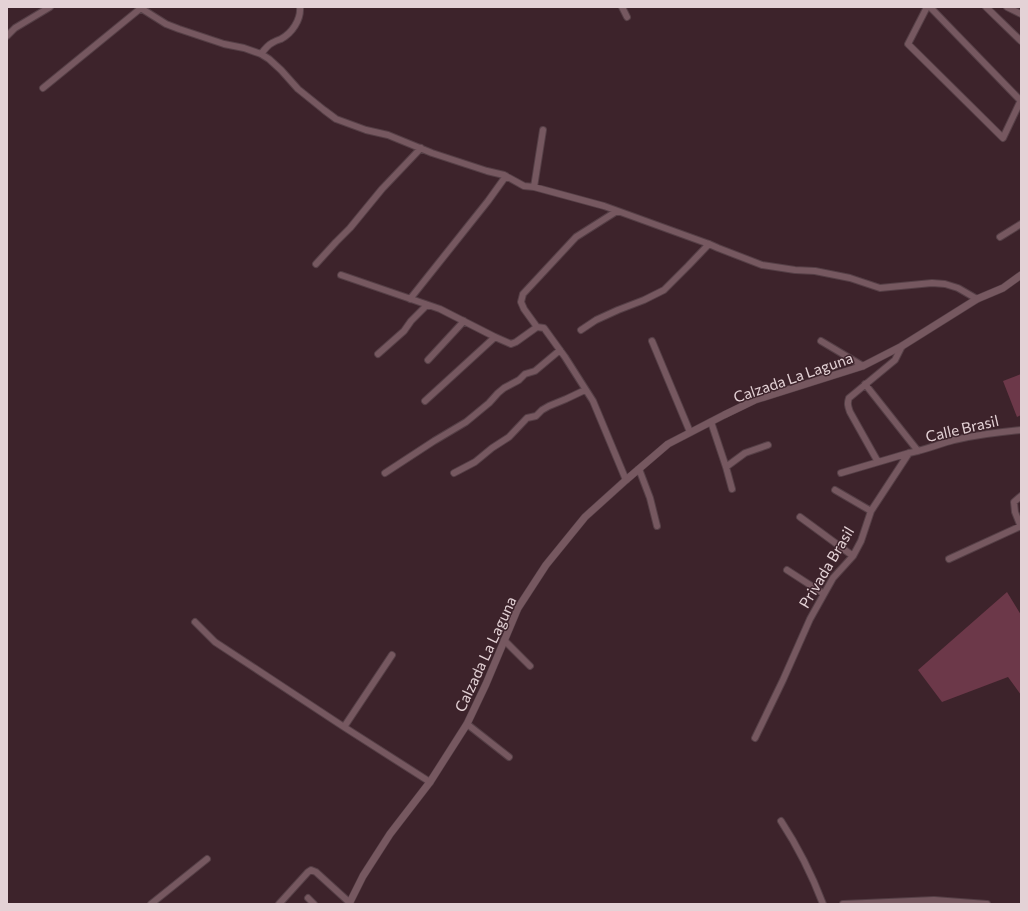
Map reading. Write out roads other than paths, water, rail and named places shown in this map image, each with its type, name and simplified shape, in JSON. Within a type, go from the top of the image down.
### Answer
[{"type":"street","points":[[7,36],[15,28],[50,7]]},
{"type":"street","points":[[261,54],[272,42],[282,38],[293,29],[299,16],[300,7]]},
{"type":"street","points":[[622,7],[627,17]]},
{"type":"street","points":[[927,7],[908,44],[1003,138],[1021,101],[930,7]]},
{"type":"street","points":[[986,7],[1021,41]]},
{"type":"street","points":[[1007,7],[1021,14]]},
{"type":"street","points":[[43,88],[140,8],[166,24],[179,29],[224,44],[244,48],[261,54],[281,70],[298,89],[336,119],[366,130],[388,135],[432,153],[506,176],[524,186],[534,187],[604,206],[762,265],[795,270],[816,271],[850,278],[880,288],[932,283],[946,284],[958,288],[977,299]]},
{"type":"street","points":[[534,187],[543,130]]},
{"type":"street","points":[[316,264],[350,228],[382,189],[421,148]]},
{"type":"street","points":[[410,299],[506,176]]},
{"type":"street","points":[[537,327],[524,309],[521,302],[522,294],[576,238],[617,211]]},
{"type":"street","points":[[1000,237],[1021,224]]},
{"type":"street","points":[[581,330],[602,317],[664,290],[709,244]]},
{"type":"street","points":[[341,275],[440,309],[511,344],[537,327],[544,328],[565,357],[593,401],[626,480]]},
{"type":"street","name":"Calzada La Laguna","points":[[350,904],[363,876],[390,834],[430,782],[467,724],[486,684],[518,608],[546,565],[585,517],[668,444],[755,400],[863,366],[902,346],[977,299],[1003,288],[1021,276]]},
{"type":"street","points":[[378,354],[404,331],[411,321],[428,305]]},
{"type":"street","points":[[428,360],[464,321]]},
{"type":"street","points":[[425,401],[495,337]]},
{"type":"street","points":[[652,341],[690,432]]},
{"type":"street","points":[[821,341],[863,366]]},
{"type":"street","points":[[878,462],[847,405],[849,398],[895,360],[902,346]]},
{"type":"street","points":[[385,473],[466,422],[504,388],[519,380],[525,374],[536,371],[560,350]]},
{"type":"street","points":[[865,384],[918,451]]},
{"type":"street","points":[[454,473],[475,462],[492,448],[509,438],[527,418],[536,416],[549,406],[586,390]]},
{"type":"street","points":[[711,422],[732,489]]},
{"type":"street","name":"Calle Brasil","points":[[841,473],[954,440],[996,432],[1021,430]]},
{"type":"street","points":[[726,467],[745,454],[768,445]]},
{"type":"street","name":"Privada Brasil","points":[[755,738],[810,619],[833,578],[852,556],[861,541],[871,511],[909,453]]},
{"type":"street","points":[[640,469],[650,498],[657,526]]},
{"type":"street","points":[[835,490],[871,511]]},
{"type":"street","points":[[949,559],[1021,526],[1015,512],[1014,502],[1021,496]]},
{"type":"street","points":[[800,517],[852,556]]},
{"type":"street","points":[[787,570],[824,594]]},
{"type":"street","points":[[196,622],[215,642],[430,782]]},
{"type":"street","points":[[504,640],[530,666]]},
{"type":"street","points":[[344,727],[392,654]]},
{"type":"street","points":[[467,724],[509,757]]},
{"type":"street","points":[[781,821],[802,857],[815,883],[823,904]]},
{"type":"street","points":[[152,904],[207,859]]},
{"type":"street","points":[[279,904],[311,870],[316,872],[350,904]]},
{"type":"street","points":[[308,898],[314,904]]},
{"type":"street","points":[[843,904],[898,903],[934,900],[987,904]]}]
